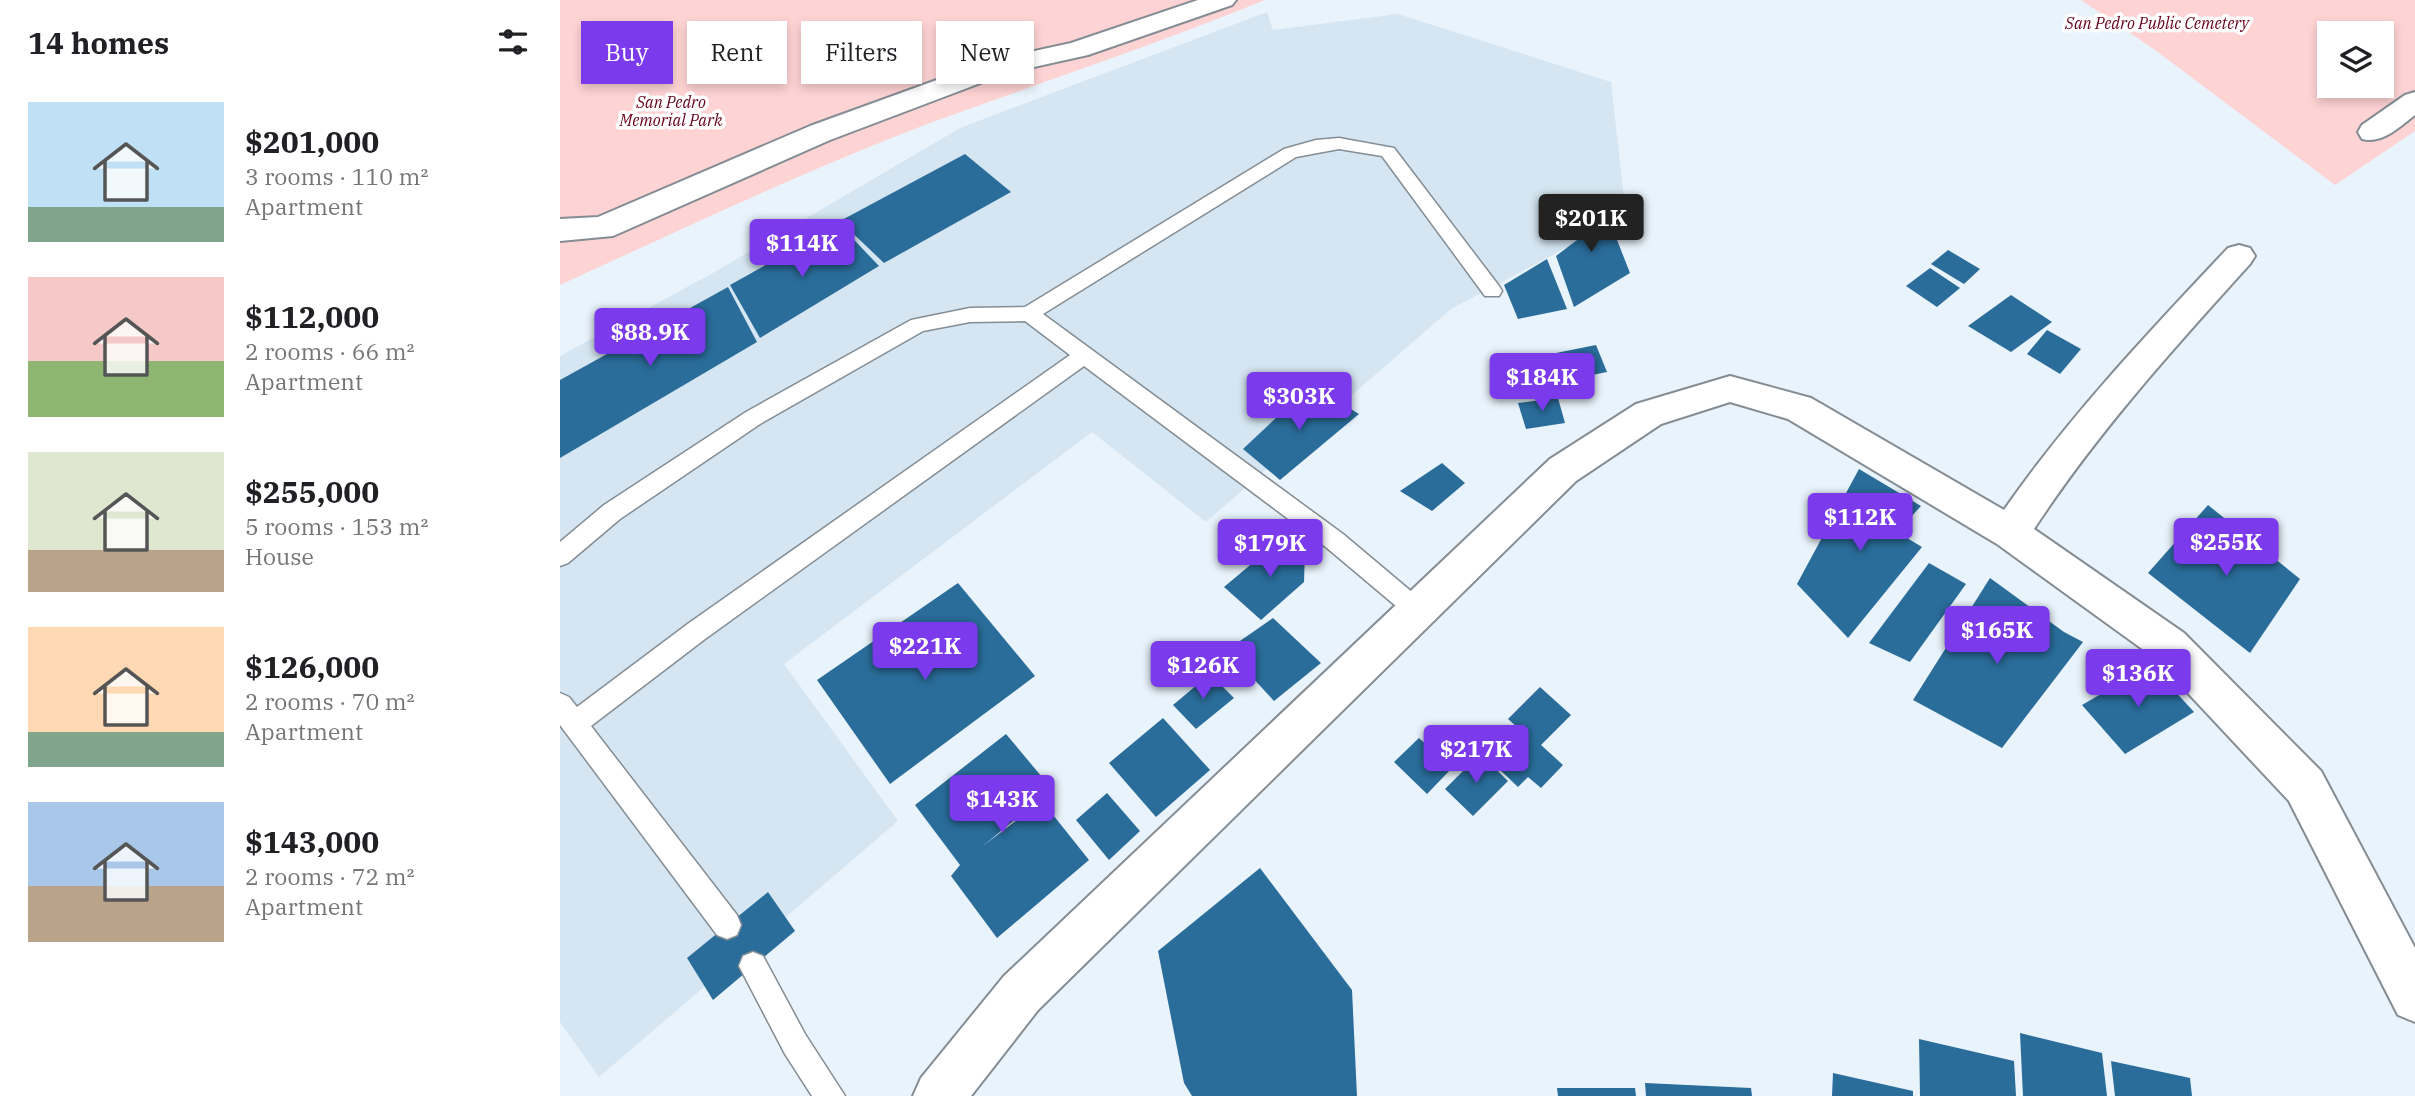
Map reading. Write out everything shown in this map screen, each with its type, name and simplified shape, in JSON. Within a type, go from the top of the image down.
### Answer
[{"type":"street","points":[[560,230],[602,228],[820,133],[999,67],[1078,49],[1223,0]]},
{"type":"street","points":[[2371,132],[2415,101]]},
{"type":"street","points":[[2010,533],[2062,457],[2110,398],[2239,256]]},
{"type":"street","points":[[939,1096],[1021,993],[1563,470],[1649,414],[1730,389],[1799,408],[2010,533],[2169,646],[2305,786],[2415,998]]},
{"type":"lane","points":[[560,556],[612,512],[753,418],[918,325],[970,316],[1028,314],[1290,153],[1318,143],[1349,143],[1388,152],[1492,291]]},
{"type":"lane","points":[[1028,314],[1335,541],[1417,610]]},
{"type":"lane","points":[[727,925],[568,714],[696,631],[1083,356]]},
{"type":"lane","points":[[753,966],[795,1044],[830,1096]]},
{"type":"shaded area","points":[[1267,12],[1273,30],[1398,14],[1611,82],[1626,216],[1451,309],[1206,522],[1092,432],[784,664],[898,821],[599,1077],[560,1022],[560,356],[713,273],[960,128]]},
{"type":"green space","name":"San Pedro Memorial Park","points":[[560,0],[1265,0],[883,141],[743,201],[560,285]]},
{"type":"green space","name":"San Pedro Public Cemetery","points":[[2081,0],[2415,0],[2415,131],[2335,185],[2155,50]]},
{"type":"building","points":[[965,154],[1011,192],[884,263],[840,221]]},
{"type":"building","points":[[1583,198],[1608,217],[1630,273],[1574,307],[1556,256],[1581,237],[1565,206]]},
{"type":"building","points":[[839,224],[879,266],[760,338],[730,285]]},
{"type":"building","points":[[1948,250],[1980,269],[1964,284],[1931,264]]},
{"type":"building","points":[[1547,259],[1567,309],[1518,319],[1504,285]]},
{"type":"building","points":[[1930,268],[1960,288],[1937,307],[1906,286]]},
{"type":"building","points":[[728,287],[757,342],[560,458],[560,380]]},
{"type":"building","points":[[2011,295],[2052,322],[2011,352],[1968,326]]},
{"type":"building","points":[[2047,330],[2081,349],[2060,374],[2027,354]]},
{"type":"building","points":[[1596,345],[1607,372],[1557,382],[1546,355]]},
{"type":"building","points":[[1311,385],[1359,414],[1280,480],[1243,449]]},
{"type":"building","points":[[1558,398],[1565,423],[1526,429],[1518,403]]},
{"type":"building","points":[[1442,463],[1465,483],[1432,511],[1400,491]]},
{"type":"building","points":[[1859,469],[1921,506],[1897,532],[1922,547],[1848,638],[1797,584]]},
{"type":"building","points":[[2208,505],[2300,579],[2250,653],[2148,573]]},
{"type":"building","points":[[1280,540],[1305,551],[1304,582],[1261,620],[1224,587]]},
{"type":"building","points":[[1929,563],[1966,584],[1910,662],[1869,643]]},
{"type":"building","points":[[1990,578],[2064,632],[2083,642],[2002,748],[1913,700]]},
{"type":"building","points":[[958,583],[1035,676],[890,784],[817,680]]},
{"type":"building","points":[[1273,618],[1321,663],[1274,701],[1227,650]]},
{"type":"building","points":[[2151,665],[2194,712],[2125,754],[2082,705]]},
{"type":"building","points":[[1210,674],[1234,698],[1196,729],[1173,705]]},
{"type":"building","points":[[1540,687],[1571,715],[1541,745],[1563,765],[1541,788],[1528,777],[1518,787],[1497,767],[1527,736],[1508,719]]},
{"type":"building","points":[[1163,718],[1210,770],[1156,817],[1109,763]]},
{"type":"building","points":[[1006,734],[1052,789],[984,845],[1042,801],[1089,860],[997,938],[951,876],[960,865],[915,805]]},
{"type":"building","points":[[1419,738],[1452,768],[1427,794],[1394,762]]},
{"type":"building","points":[[1480,754],[1508,781],[1473,816],[1445,789]]},
{"type":"building","points":[[1107,793],[1140,831],[1109,860],[1076,820]]},
{"type":"building","points":[[1260,868],[1352,990],[1357,1096],[1192,1096],[1184,1083],[1158,951]]},
{"type":"building","points":[[768,892],[795,931],[713,1000],[687,958]]},
{"type":"building","points":[[2020,1033],[2102,1053],[2107,1096],[2023,1096]]},
{"type":"building","points":[[1919,1039],[2014,1061],[2016,1096],[1920,1096]]},
{"type":"building","points":[[2111,1061],[2190,1078],[2192,1096],[2115,1096]]},
{"type":"building","points":[[1833,1073],[1913,1091],[1913,1096],[1832,1096]]},
{"type":"building","points":[[1645,1083],[1751,1088],[1752,1096],[1646,1096]]},
{"type":"building","points":[[1557,1088],[1635,1088],[1636,1096],[1558,1096]]}]
